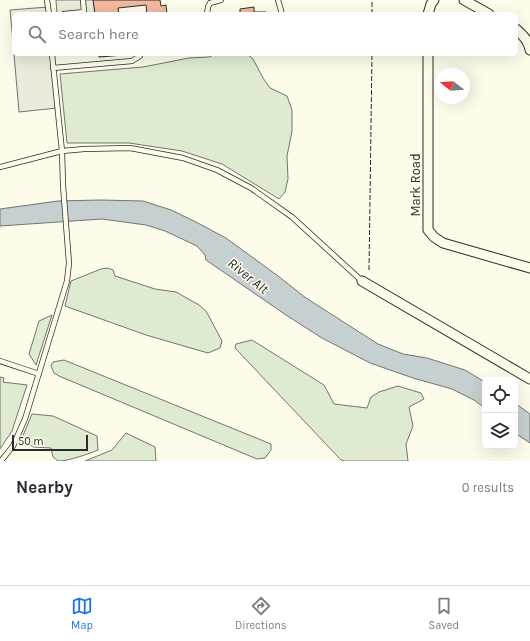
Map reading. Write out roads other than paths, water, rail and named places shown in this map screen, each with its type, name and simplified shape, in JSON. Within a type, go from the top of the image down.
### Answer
[{"type":"street","points":[[429,12],[434,0]]},
{"type":"street","points":[[464,0],[485,12]]},
{"type":"street","points":[[518,31],[529,44],[530,50]]},
{"type":"street","name":"Mark Road","points":[[428,56],[428,230],[434,237],[443,243],[530,268]]},
{"type":"street","points":[[362,281],[530,379]]},
{"type":"lane","points":[[47,0],[49,12]]},
{"type":"lane","points":[[83,0],[84,12]]},
{"type":"lane","points":[[207,12],[210,3],[221,0]]},
{"type":"lane","points":[[278,0],[281,12]]},
{"type":"lane","points":[[1,461],[13,446],[25,419],[67,281],[69,263],[62,151],[52,56]]},
{"type":"lane","points":[[53,68],[132,61],[140,56]]},
{"type":"lane","points":[[0,167],[62,151],[111,148],[136,149],[183,158],[217,170],[250,188],[292,217],[362,281]]},
{"type":"lane","points":[[0,361],[39,374]]},
{"type":"water","name":"River Alt","points":[[58,201],[143,201],[171,210],[196,222],[226,238],[306,298],[378,344],[403,354],[427,358],[465,370],[482,380],[482,406],[452,389],[413,378],[370,363],[322,338],[206,260],[205,255],[197,246],[165,231],[146,225],[102,219],[0,226],[0,209]]},
{"type":"water","points":[[518,405],[530,414],[530,443],[518,435]]}]
